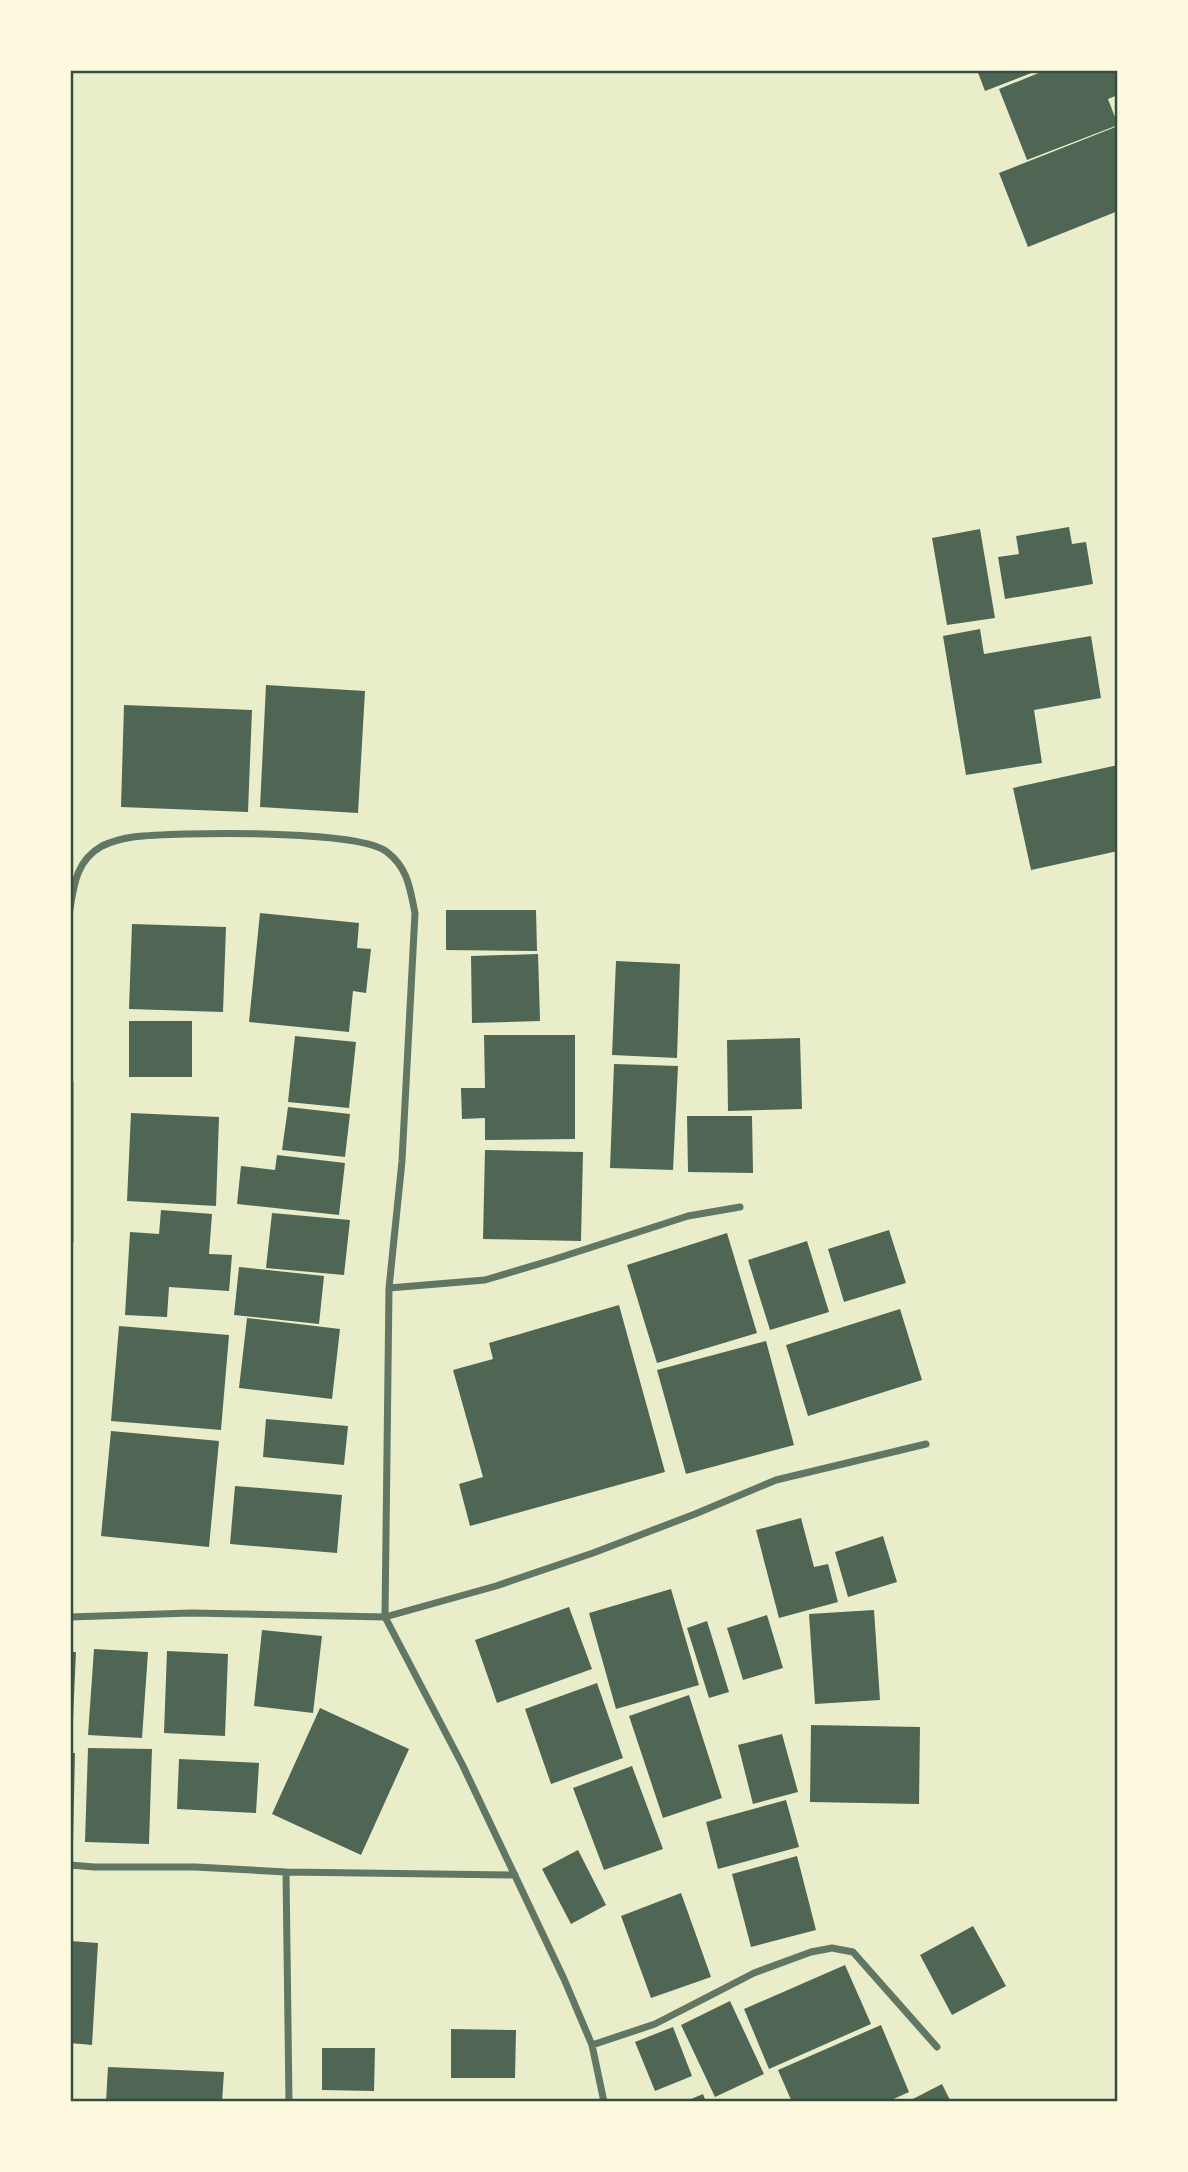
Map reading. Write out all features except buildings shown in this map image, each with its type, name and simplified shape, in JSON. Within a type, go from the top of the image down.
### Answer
[{"type":"street","points":[[70,909],[73,886],[82,862],[103,846],[130,837],[254,833],[358,841],[385,850],[399,863],[408,877],[415,913],[403,1149],[389,1289],[385,1617],[462,1764],[592,2045],[604,2102]]},
{"type":"street","points":[[70,1083],[70,1241]]},
{"type":"street","points":[[389,1289],[485,1280],[688,1216],[740,1207]]},
{"type":"street","points":[[70,1617],[191,1613],[385,1617],[496,1586],[593,1553],[776,1480],[926,1444]]},
{"type":"street","points":[[70,1865],[286,1872],[515,1875]]},
{"type":"street","points":[[286,1872],[289,2102]]},
{"type":"street","points":[[592,2045],[655,2024],[754,1973],[811,1952],[832,1948],[853,1952],[937,2047]]}]
